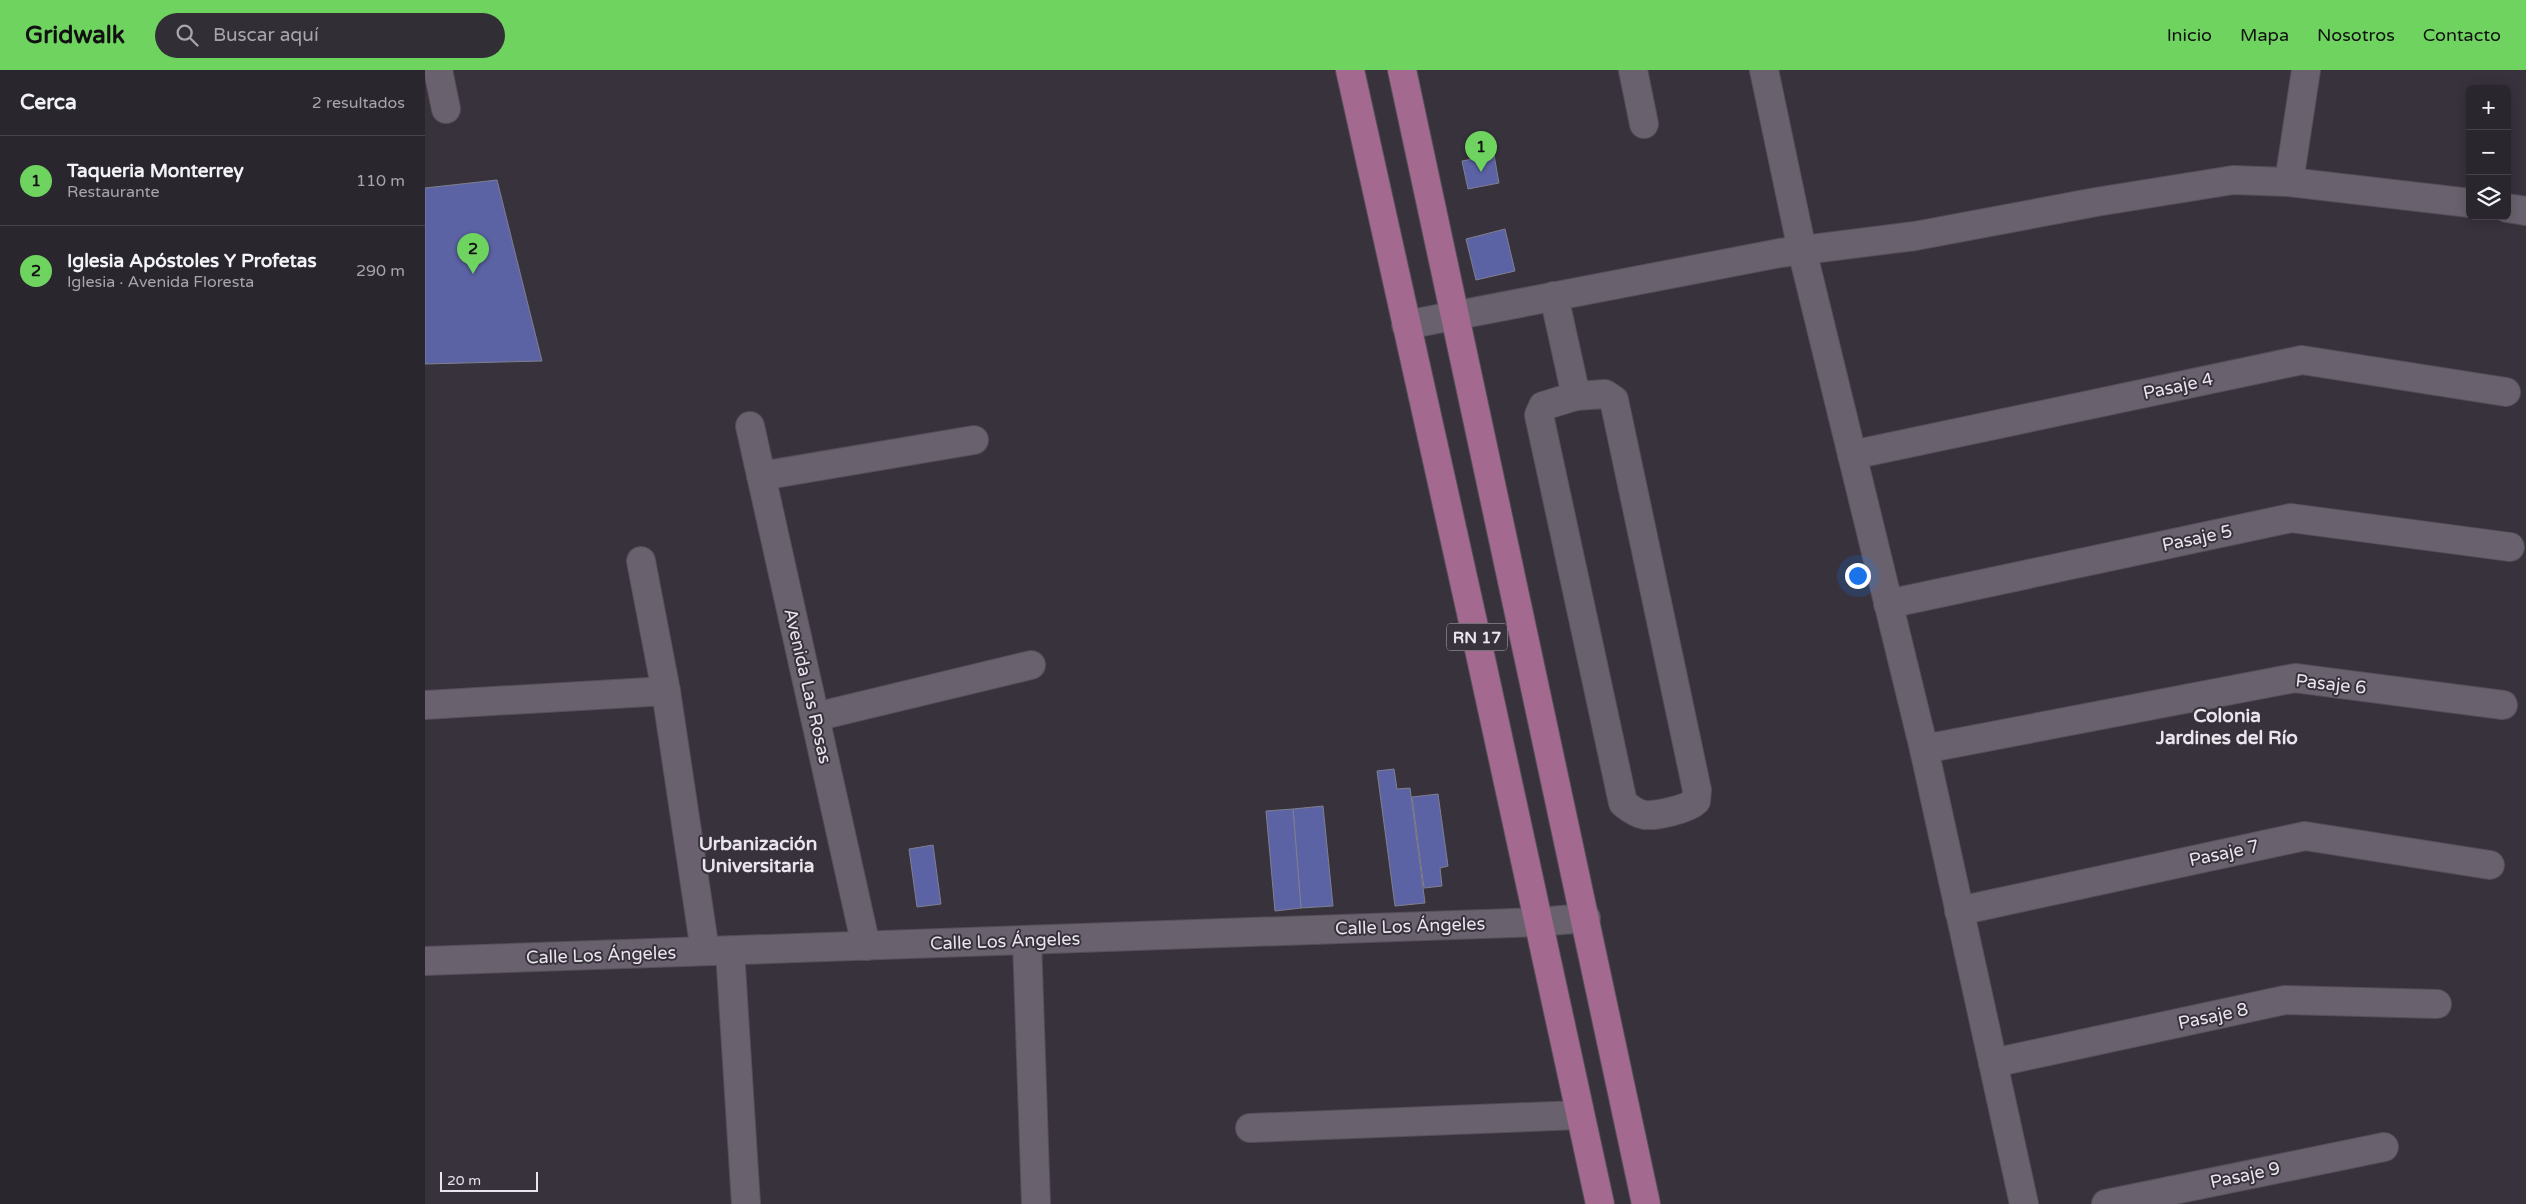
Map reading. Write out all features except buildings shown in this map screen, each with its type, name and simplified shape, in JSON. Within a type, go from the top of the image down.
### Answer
[{"type":"main road","name":"RN 17","points":[[1350,70],[1599,1204]]},
{"type":"main road","name":"RN 17","points":[[1402,70],[1586,918],[1646,1204]]},
{"type":"street","points":[[438,70],[446,109]]},
{"type":"street","points":[[1633,70],[1645,124]]},
{"type":"street","points":[[1764,70],[1802,250],[1923,749],[2025,1204]]},
{"type":"street","points":[[2289,182],[2306,70]]},
{"type":"street","points":[[1407,325],[1802,250],[1915,236],[2095,202],[2233,180],[2289,182],[2466,204]]},
{"type":"street","points":[[2511,209],[2526,211]]},
{"type":"street","points":[[1554,296],[1576,396]]},
{"type":"street","name":"Pasaje 4","points":[[1852,455],[2302,360],[2506,392]]},
{"type":"street","points":[[1605,394],[1614,400],[1697,790],[1696,801],[1689,807],[1645,815],[1632,810],[1623,803],[1539,415],[1543,406],[1576,396],[1605,394]]},
{"type":"street","name":"Avenida Las Rosas","points":[[750,426],[866,946]]},
{"type":"street","points":[[761,476],[974,440]]},
{"type":"street","name":"Pasaje 5","points":[[1888,604],[2291,518],[2510,547]]},
{"type":"street","points":[[641,561],[717,951],[746,1204]]},
{"type":"street","points":[[815,717],[1031,665]]},
{"type":"street","name":"Pasaje 6","points":[[1923,749],[2295,678],[2503,705]]},
{"type":"street","points":[[425,705],[666,691]]},
{"type":"street","name":"Pasaje 7","points":[[1959,911],[2305,836],[2490,865]]},
{"type":"street","name":"Calle Los Ángeles","points":[[425,961],[1538,922],[1586,918]]},
{"type":"street","points":[[1027,940],[1037,1204]]},
{"type":"street","name":"Pasaje 8","points":[[1993,1063],[2285,1000],[2437,1004]]},
{"type":"street","points":[[1250,1128],[1580,1116]]},
{"type":"street","name":"Pasaje 9","points":[[2106,1204],[2384,1147]]},
{"type":"place","name":"Taqueria Monterrey","points":[[1481,172]]},
{"type":"place","name":"Iglesia Apóstoles Y Profetas","points":[[473,274]]},
{"type":"district","name":"Colonia Jardines del Río","points":[[2227,726]]},
{"type":"district","name":"Urbanización Universitaria","points":[[758,854]]}]
